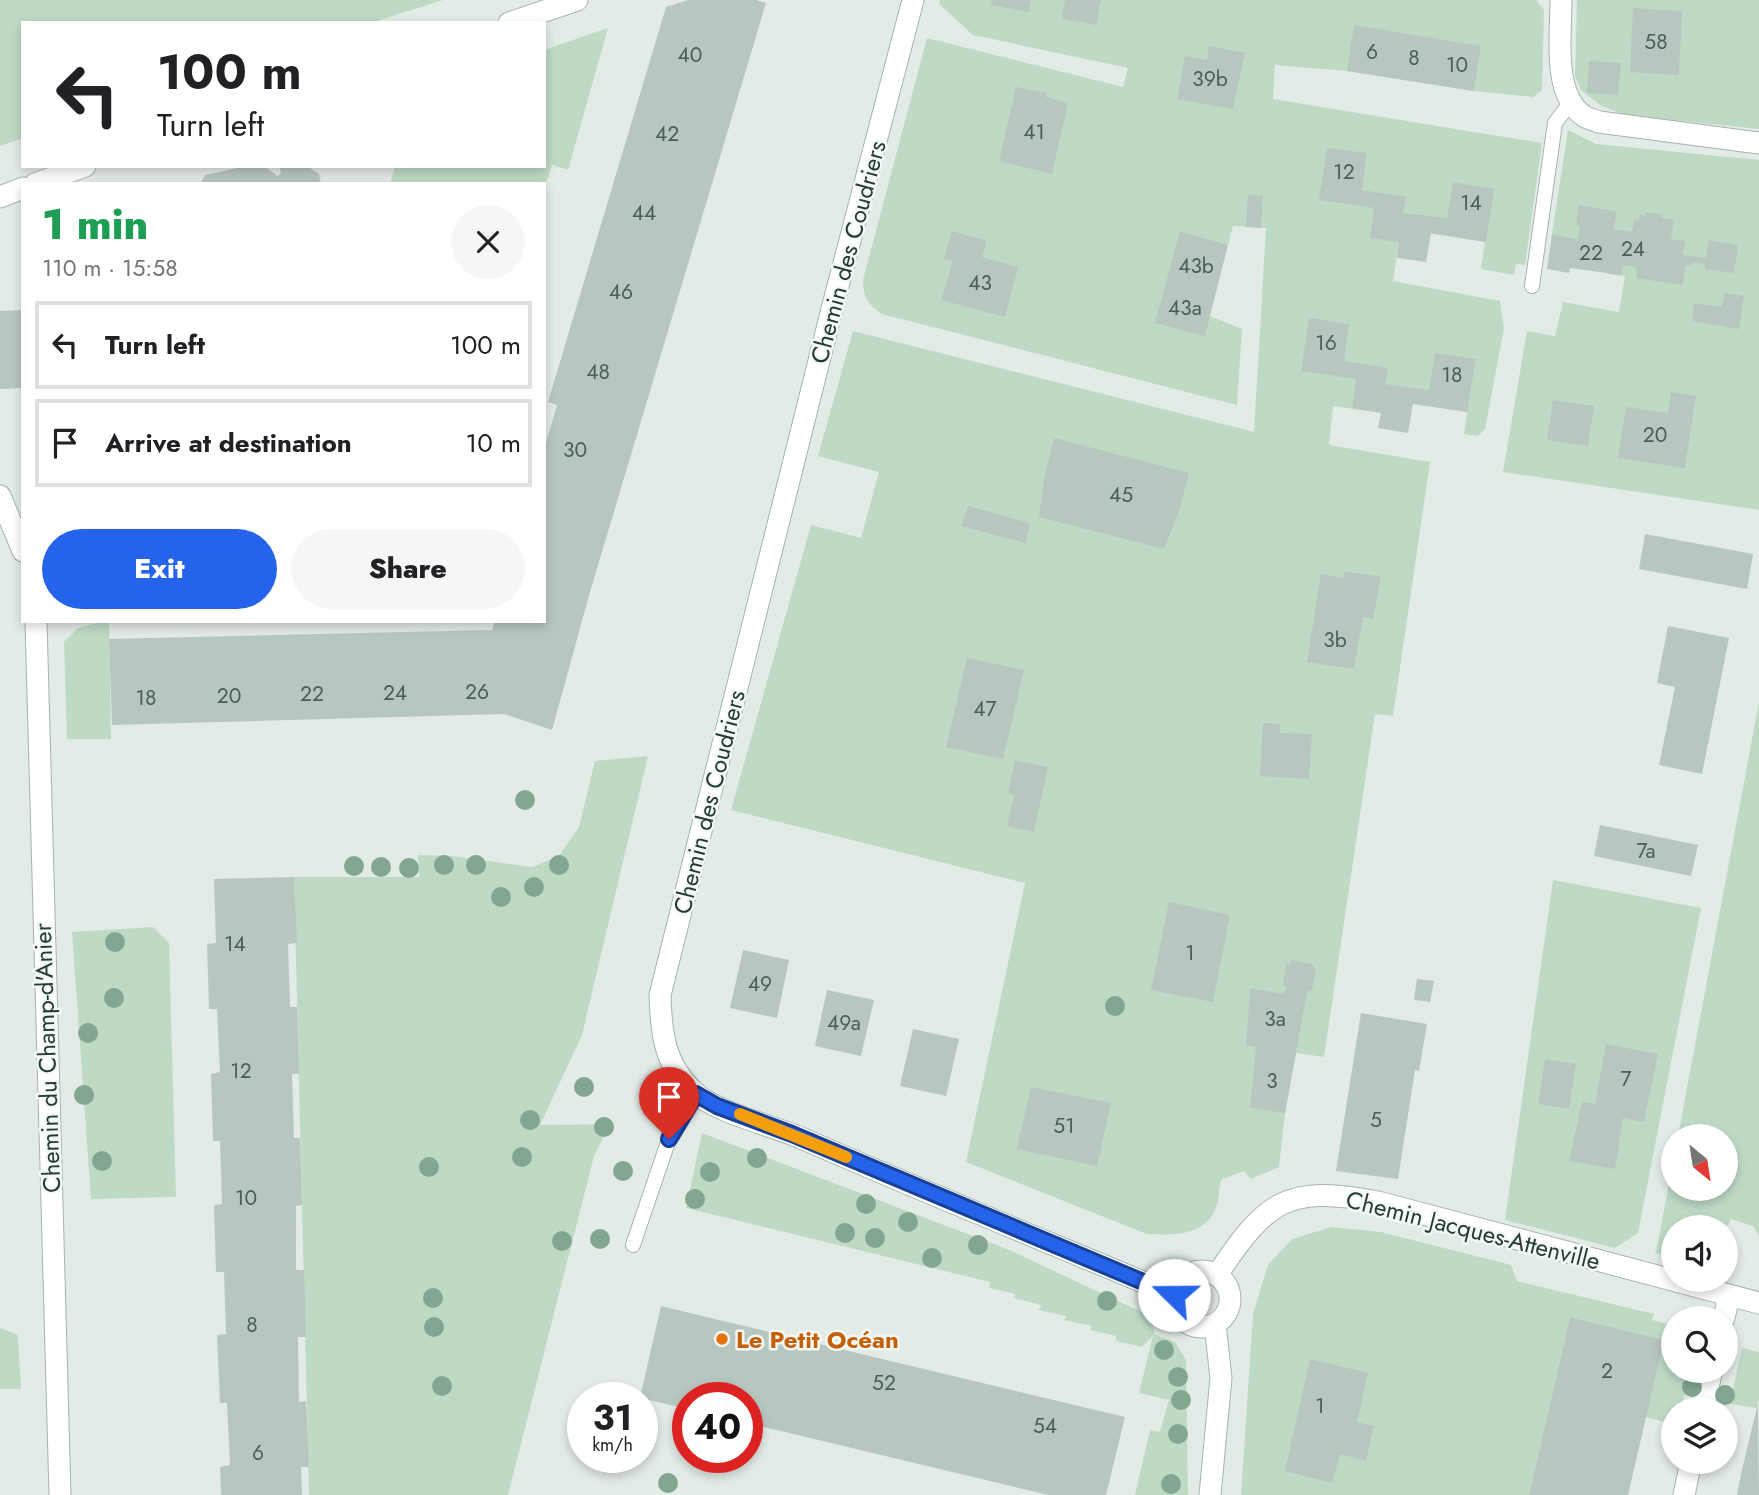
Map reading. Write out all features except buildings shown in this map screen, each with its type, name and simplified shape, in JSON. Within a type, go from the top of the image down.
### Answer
[{"type":"street","points":[[515,21],[577,0]]},
{"type":"street","name":"Chemin des Coudriers","points":[[913,0],[660,995],[661,1031],[666,1049],[683,1080],[696,1094],[717,1106],[792,1134],[1174,1295]]},
{"type":"street","points":[[1561,0],[1562,83],[1571,102],[1584,116],[1600,122],[1759,143]]},
{"type":"street","points":[[41,182],[79,168]]},
{"type":"street","points":[[0,197],[21,189]]},
{"type":"street","points":[[0,496],[21,546]]},
{"type":"street","name":"Chemin du Champ-d'Anier","points":[[36,623],[60,1495]]},
{"type":"street","name":"Chemin Jacques-Attenville","points":[[1217,1275],[1248,1230],[1275,1206],[1295,1198],[1342,1195],[1378,1202],[1759,1303]]},
{"type":"street","points":[[1207,1271],[1217,1275],[1224,1282],[1230,1301],[1228,1310],[1215,1324],[1195,1326],[1186,1322],[1175,1305],[1174,1295],[1178,1284],[1196,1272],[1207,1271]]},
{"type":"street","points":[[1727,1306],[1729,1296]]},
{"type":"street","points":[[1210,1495],[1221,1378],[1215,1324]]},
{"type":"street","points":[[1684,1495],[1688,1474]]},
{"type":"lane","points":[[1532,286],[1555,123],[1571,102]]},
{"type":"lane","points":[[633,1245],[669,1139],[696,1094]]},
{"type":"green space","points":[[0,0],[443,0],[376,21],[21,21],[21,139],[0,146]]},
{"type":"green space","points":[[940,0],[1536,0],[1544,10],[1542,90],[1533,97],[1474,91],[1347,71],[1275,65],[1273,99],[1542,143],[1525,265],[1516,264],[1514,275],[1481,269],[1485,242],[1401,229],[1393,281],[1500,301],[1504,328],[1485,429],[1478,436],[1464,434],[1467,412],[1384,399],[1381,413],[1333,406],[1329,445],[1430,462],[1393,716],[1375,714],[1324,1057],[1296,1053],[1279,1167],[1251,1179],[1244,1171],[1221,1180],[1217,1205],[1211,1217],[1196,1229],[1186,1232],[1147,1234],[966,1162],[1025,883],[731,810],[811,525],[861,538],[879,472],[818,456],[853,331],[1254,432],[1266,228],[1233,226],[1228,245],[1180,232],[1165,287],[1210,316],[1242,329],[1237,405],[882,314],[870,304],[865,296],[863,280],[927,38],[1123,87],[1128,68],[973,35],[939,4]]},
{"type":"green space","points":[[1577,0],[1759,0],[1759,129],[1624,115],[1600,105],[1581,90],[1575,76]]},
{"type":"green space","points":[[608,28],[568,170],[552,165],[546,184],[391,182],[394,168],[546,168],[546,49]]},
{"type":"green space","points":[[1568,130],[1596,144],[1759,160],[1759,510],[1503,472],[1527,331],[1555,336],[1563,302],[1619,312],[1625,276],[1607,274],[1617,211],[1598,208],[1594,227],[1578,239],[1552,234]]},
{"type":"green space","points":[[109,623],[111,739],[67,739],[64,642],[78,628]]},
{"type":"green space","points":[[1759,702],[1759,1236],[1753,1226],[1738,1221],[1738,1215],[1663,1215],[1666,1201],[1738,1201],[1738,1124],[1680,1124]]},
{"type":"green space","points":[[648,756],[582,1035],[540,1125],[610,1124],[594,1156],[508,1495],[309,1495],[294,877],[419,877],[418,855],[451,856],[532,867],[559,856],[579,827],[595,761]]},
{"type":"green space","points":[[1553,880],[1701,908],[1638,1233],[1615,1248],[1505,1220]]},
{"type":"green space","points":[[153,927],[169,943],[176,1197],[91,1199],[72,932]]},
{"type":"green space","points":[[702,1133],[1007,1249],[1152,1317],[1154,1334],[1175,1342],[1186,1360],[1188,1495],[1135,1495],[1150,1430],[1160,1432],[1169,1400],[1139,1393],[1153,1336],[1142,1347],[1116,1341],[1116,1336],[1090,1330],[1092,1326],[1064,1320],[1066,1316],[1039,1310],[1041,1305],[1014,1298],[1015,1294],[989,1288],[990,1282],[686,1208]]},
{"type":"green space","points":[[1661,1226],[1661,1254],[1656,1253]]},
{"type":"green space","points":[[1331,1227],[1381,1232],[1511,1265],[1517,1281],[1654,1314],[1652,1320],[1661,1322],[1661,1339],[1570,1317],[1529,1495],[1241,1495],[1253,1314],[1268,1265],[1292,1239]]},
{"type":"green space","points":[[0,1328],[18,1335],[21,1389],[0,1389]]},
{"type":"green space","points":[[1742,1348],[1759,1352],[1757,1408],[1738,1405],[1738,1397],[1732,1397],[1734,1383],[1738,1383]]},
{"type":"green space","points":[[1661,1352],[1661,1383],[1687,1383],[1684,1397],[1661,1397],[1661,1421],[1645,1417]]},
{"type":"slow traffic","points":[[740,1114],[846,1157]]},
{"type":"place","name":"Le Petit Océan","points":[[722,1339]]},
{"type":"route","points":[[669,1139],[696,1094],[717,1106],[792,1134],[1174,1295]]}]
